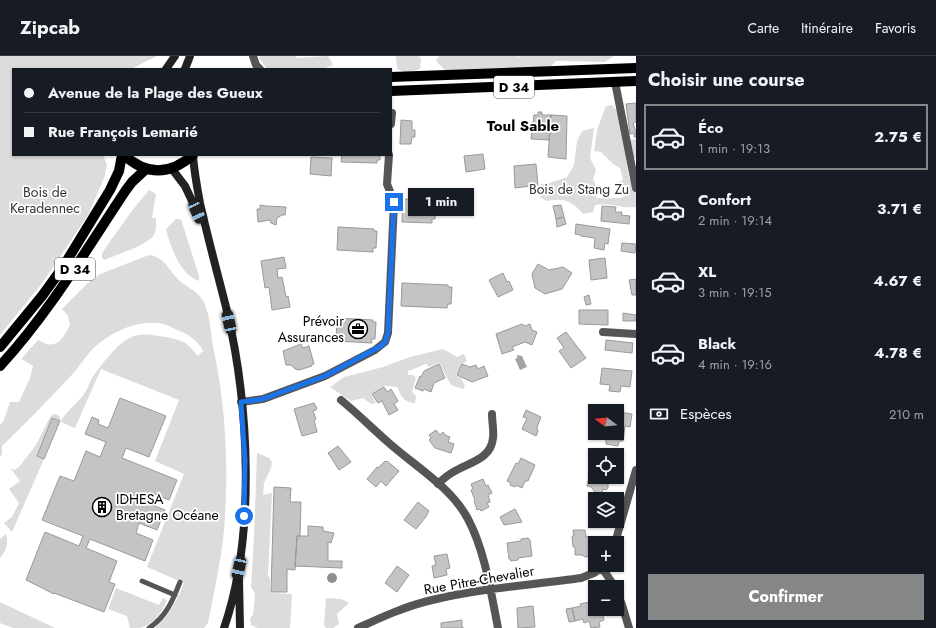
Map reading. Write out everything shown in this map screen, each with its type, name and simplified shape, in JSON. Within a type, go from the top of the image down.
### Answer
[{"type":"main road","name":"D 34","points":[[392,77],[636,68]]},
{"type":"main road","name":"D 34","points":[[392,92],[636,81]]},
{"type":"main road","name":"D 34","points":[[0,347],[42,296],[63,267],[110,190],[119,171],[123,156]]},
{"type":"main road","points":[[124,156],[133,163],[146,169],[159,171],[172,169],[192,156]]},
{"type":"main road","name":"D 34","points":[[0,366],[54,299],[126,190],[146,169]]},
{"type":"street","points":[[167,68],[175,56]]},
{"type":"street","points":[[185,68],[190,56]]},
{"type":"street","points":[[253,56],[256,65],[259,68]]},
{"type":"street","points":[[392,72],[403,77]]},
{"type":"street","points":[[616,82],[636,188]]},
{"type":"street","points":[[193,156],[205,229],[230,325],[241,402],[244,436],[245,483],[239,568],[240,628]]},
{"type":"street","points":[[241,402],[263,399],[317,379],[375,350],[385,342],[388,333],[394,202],[387,184],[389,156]]},
{"type":"street","points":[[172,169],[185,186],[205,229]]},
{"type":"street","points":[[603,332],[636,334]]},
{"type":"street","points":[[341,400],[356,412],[389,444],[452,497],[468,520],[474,532],[483,561],[498,628]]},
{"type":"street","points":[[438,484],[456,471],[479,460],[487,454],[493,437],[492,414]]},
{"type":"street","points":[[617,536],[635,480],[636,470]]},
{"type":"street","points":[[224,628],[239,568]]},
{"type":"street","name":"Rue Pitre-Chevalier","points":[[358,628],[424,602],[457,594],[581,578],[596,572]]},
{"type":"street","points":[[624,612],[629,628]]},
{"type":"lane","points":[[142,581],[175,595]]},
{"type":"lane","points":[[149,628],[163,616],[175,595],[180,582]]},
{"type":"green space","name":"Bois de Keradennec","points":[[0,56],[157,56],[133,68],[12,68],[12,156],[103,156],[107,165],[104,178],[88,215],[43,282],[0,335]]},
{"type":"green space","points":[[260,56],[295,56],[297,58],[328,56],[333,65],[325,68],[266,68],[259,58]]},
{"type":"green space","points":[[396,56],[419,56],[421,59],[420,69],[406,73],[397,69]]},
{"type":"green space","points":[[439,56],[614,56],[605,62],[556,61],[550,67],[446,71],[436,61]]},
{"type":"green space","name":"Bois de Stang Zu","points":[[612,105],[619,113],[626,141],[636,139],[636,158],[626,156],[629,179],[636,177],[636,207],[600,204],[595,205],[593,212],[583,214],[567,201],[546,201],[540,197],[541,184],[547,184],[567,177],[574,165],[577,141],[582,131],[594,128],[590,158],[596,170],[593,179],[597,188],[596,198],[620,198],[625,196],[624,192],[616,183],[623,180],[620,168],[613,164],[601,152],[594,151],[597,130],[606,106]]},
{"type":"green space","points":[[149,190],[156,194],[152,218],[156,218],[154,234],[149,240],[131,250],[105,260],[102,258],[102,253],[131,212]]},
{"type":"green space","points":[[176,219],[181,219],[199,276],[199,281],[186,273],[177,259],[170,243],[166,229]]},
{"type":"green space","points":[[149,255],[162,260],[182,283],[202,299],[209,321],[221,391],[224,414],[226,460],[224,530],[208,623],[204,628],[155,628],[165,618],[184,583],[147,567],[184,474],[155,461],[179,400],[101,369],[75,428],[61,422],[65,415],[82,397],[92,378],[100,367],[114,350],[125,340],[143,334],[179,340],[190,347],[198,356],[203,351],[195,340],[164,324],[154,323],[134,325],[114,333],[90,352],[72,375],[2,446],[2,455],[0,456],[0,425],[4,420],[10,402],[19,402],[30,378],[33,366],[21,359],[38,340],[44,343],[54,344],[61,339],[70,325],[68,316],[62,309],[88,283],[100,274]]},
{"type":"green space","points":[[443,349],[457,357],[464,354],[467,361],[462,364],[456,375],[461,378],[465,386],[463,389],[451,385],[439,363],[429,367],[426,364],[408,371],[408,375],[413,375],[416,378],[412,392],[416,396],[415,403],[408,402],[402,396],[397,387],[385,386],[371,394],[376,403],[371,404],[363,398],[351,401],[330,387],[344,377],[383,367],[410,357]]},
{"type":"green space","points":[[54,414],[58,415],[61,419],[60,421],[52,418],[37,455],[44,459],[12,532],[4,523],[12,517],[19,503],[9,489],[20,481],[11,469],[15,470],[19,467],[36,445],[50,417]]},
{"type":"green space","points":[[257,453],[269,458],[272,462],[271,468],[264,483],[263,495],[272,493],[268,576],[270,578],[270,593],[292,594],[290,628],[257,628],[251,625],[250,618],[253,615],[255,593],[251,587]]},
{"type":"green space","points":[[6,534],[6,547],[0,558],[0,539]]},
{"type":"green space","points":[[116,588],[159,605],[163,598],[167,600],[163,609],[153,621],[140,628],[130,628],[127,616],[108,609]]},
{"type":"green space","points":[[326,598],[341,599],[349,603],[337,614],[339,624],[333,628],[326,628],[324,625]]},
{"type":"green space","points":[[0,602],[55,628],[13,628],[0,623]]},
{"type":"shaded area","points":[[517,355],[522,356],[527,367],[520,370],[515,359],[517,358]]},
{"type":"building","points":[[636,103],[636,122],[633,123],[636,137],[634,137],[634,133],[630,134],[626,104]]},
{"type":"building","points":[[538,112],[542,112],[542,115],[551,115],[549,140],[531,139],[534,115],[538,115]]},
{"type":"building","points":[[551,115],[567,116],[566,159],[548,157]]},
{"type":"building","points":[[401,120],[412,121],[412,130],[415,130],[415,137],[412,137],[411,144],[400,144]]},
{"type":"building","points":[[483,154],[485,169],[466,172],[464,156]]},
{"type":"building","points":[[342,156],[380,156],[380,160],[377,160],[377,163],[341,162]]},
{"type":"building","points":[[311,157],[332,158],[331,176],[310,174]]},
{"type":"building","points":[[536,164],[538,185],[515,188],[514,166]]},
{"type":"building","points":[[403,199],[433,200],[433,202],[436,202],[435,219],[432,219],[432,223],[402,222]]},
{"type":"building","points":[[260,205],[286,207],[285,215],[277,218],[276,225],[271,223],[270,220],[258,222],[257,209],[260,209]]},
{"type":"building","points":[[561,205],[564,217],[556,219],[553,206]]},
{"type":"building","points":[[602,206],[616,207],[615,212],[622,212],[621,215],[630,216],[629,224],[601,221]]},
{"type":"building","points":[[564,217],[566,224],[557,227],[556,219]]},
{"type":"building","points":[[576,224],[610,229],[608,244],[605,243],[604,250],[594,248],[595,238],[575,234]]},
{"type":"building","points":[[338,227],[374,229],[374,231],[377,231],[376,248],[373,248],[373,252],[337,250]]},
{"type":"building","points":[[622,243],[636,244],[635,253],[621,251]]},
{"type":"building","points":[[284,257],[286,268],[277,269],[278,278],[282,277],[286,297],[288,296],[290,307],[272,310],[269,287],[265,288],[261,261]]},
{"type":"building","points":[[605,258],[607,278],[591,280],[589,260]]},
{"type":"building","points":[[538,264],[549,270],[563,267],[572,273],[562,289],[545,294],[535,288],[532,274]]},
{"type":"building","points":[[503,273],[513,290],[498,297],[489,280]]},
{"type":"building","points":[[636,279],[636,295],[632,295],[629,280]]},
{"type":"building","points":[[402,283],[448,285],[448,287],[452,287],[451,304],[448,304],[447,308],[401,306]]},
{"type":"building","points":[[589,295],[591,304],[586,305],[584,297]]},
{"type":"building","points":[[579,310],[608,310],[608,325],[579,324]]},
{"type":"building","points":[[623,313],[636,315],[636,321],[623,321]]},
{"type":"building","points":[[337,318],[373,320],[373,322],[376,322],[375,339],[371,339],[372,343],[336,341]]},
{"type":"building","points":[[522,324],[525,326],[530,324],[532,330],[537,332],[532,345],[525,342],[512,347],[514,350],[502,354],[496,334]]},
{"type":"building","points":[[566,332],[586,358],[571,368],[559,351],[564,348],[557,338]]},
{"type":"building","points":[[606,340],[633,343],[632,353],[605,350]]},
{"type":"building","points":[[301,344],[303,348],[309,346],[314,364],[299,370],[295,369],[291,365],[286,365],[283,351]]},
{"type":"building","points":[[439,364],[445,378],[434,383],[431,392],[424,389],[423,391],[415,388],[424,371]]},
{"type":"building","points":[[462,364],[470,367],[476,365],[478,369],[484,366],[488,376],[472,382],[457,375]]},
{"type":"building","points":[[602,368],[632,371],[630,387],[621,386],[620,392],[609,391],[610,385],[600,384]]},
{"type":"building","points":[[384,387],[387,392],[391,389],[398,401],[394,404],[398,410],[389,415],[382,401],[378,403],[372,394]]},
{"type":"building","name":"IDHESA Bretagne Océane","points":[[120,398],[166,416],[149,457],[126,448],[122,458],[177,480],[169,500],[152,493],[147,503],[165,510],[157,530],[139,523],[136,533],[153,540],[145,561],[90,539],[86,548],[117,561],[109,582],[115,584],[104,612],[54,594],[26,580],[45,532],[79,546],[83,536],[42,520],[60,476],[74,481],[86,451],[100,457],[106,442],[85,434],[92,417],[99,420],[98,424],[108,428]]},
{"type":"building","points":[[314,403],[317,408],[313,411],[316,419],[314,420],[317,432],[302,436],[294,409]]},
{"type":"building","points":[[526,410],[541,417],[537,427],[538,431],[536,436],[522,429],[527,418],[523,417]]},
{"type":"building","points":[[624,413],[632,414],[630,427],[625,426],[624,434]]},
{"type":"building","points":[[52,418],[60,421],[44,459],[37,456]]},
{"type":"building","points":[[436,430],[440,435],[443,432],[445,435],[450,437],[448,442],[454,444],[451,453],[435,448],[429,440],[431,438],[429,435]]},
{"type":"building","points":[[606,440],[623,440],[619,441],[618,446],[606,444]]},
{"type":"building","points":[[338,446],[351,462],[339,470],[328,453]]},
{"type":"building","points":[[521,458],[535,465],[528,481],[525,481],[522,488],[516,485],[515,487],[510,485],[511,483],[507,481],[516,463],[518,464]]},
{"type":"building","points":[[385,461],[399,471],[386,486],[381,481],[376,487],[367,479],[377,467],[378,468]]},
{"type":"building","points":[[483,479],[486,486],[488,485],[492,493],[488,495],[490,502],[487,503],[489,507],[481,511],[480,509],[477,510],[471,490],[473,489],[471,484]]},
{"type":"building","points":[[588,481],[588,484],[608,484],[608,488],[606,490],[603,489],[602,492],[595,492],[591,487],[587,486]]},
{"type":"building","points":[[274,487],[291,488],[290,502],[301,502],[300,536],[297,536],[295,570],[287,569],[287,592],[271,592]]},
{"type":"building","points":[[418,502],[429,511],[416,529],[404,520]]},
{"type":"building","points":[[515,509],[522,522],[504,525],[500,517]]},
{"type":"building","points":[[308,526],[323,527],[323,531],[334,533],[331,543],[328,542],[328,561],[342,561],[342,568],[295,566],[297,536],[308,536]]},
{"type":"building","points":[[573,530],[585,530],[586,537],[588,536],[588,556],[575,555],[575,547],[573,547],[572,536],[574,536]]},
{"type":"building","points":[[528,538],[530,540],[532,556],[518,558],[518,560],[511,561],[509,559],[507,543],[521,541],[521,539]]},
{"type":"building","points":[[447,554],[450,568],[446,569],[447,575],[434,578],[432,566],[436,565],[434,556]]},
{"type":"building","points":[[397,566],[409,575],[397,592],[385,583]]},
{"type":"building","points":[[588,602],[588,616],[603,616],[604,620],[599,622],[600,627],[591,628],[589,621],[584,623],[583,619],[575,621],[572,608],[581,606],[580,604]]},
{"type":"building","points":[[533,606],[535,627],[518,628],[517,608]]},
{"type":"building","points":[[572,608],[575,621],[569,622],[566,609]]},
{"type":"building","points":[[462,620],[462,628],[441,628],[441,623]]},
{"type":"place","name":"Prévoir Assurances","points":[[358,329]]},
{"type":"place","name":"IDHESA Bretagne Océane","points":[[102,507]]},
{"type":"district","name":"Toul Sable","points":[[523,126]]},
{"type":"route","points":[[244,516],[245,460],[241,402],[263,399],[325,376],[337,368],[375,350],[381,346],[387,338],[394,202]]}]
